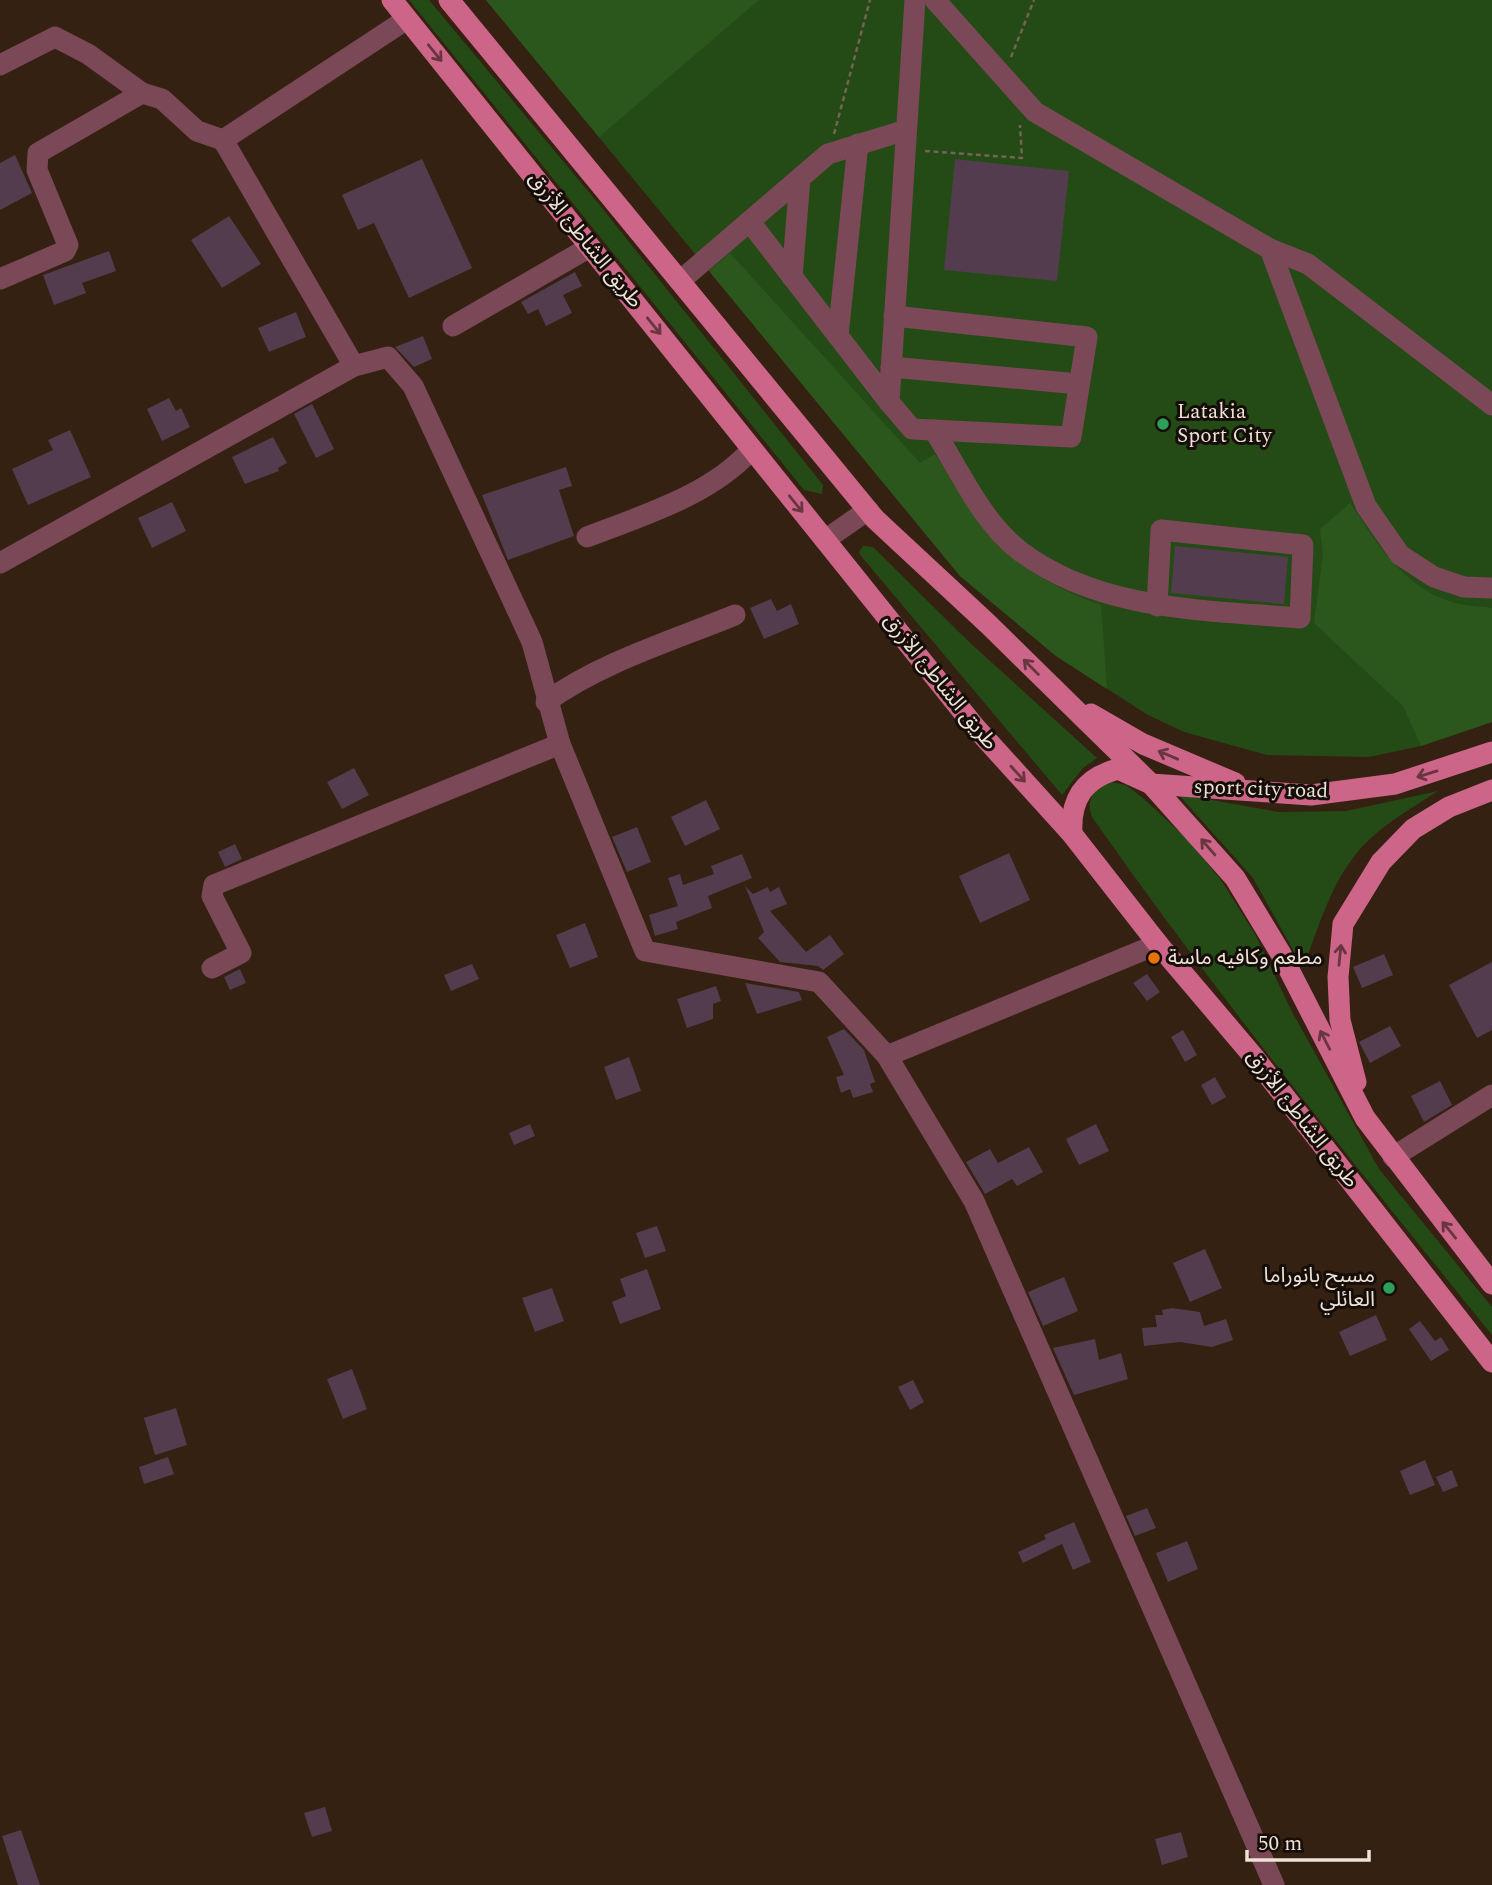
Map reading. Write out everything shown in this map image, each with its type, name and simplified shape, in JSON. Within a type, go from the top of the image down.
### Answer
[{"type":"main road","name":"طريق الشاطئ الأزرق","points":[[392,0],[975,727],[1072,834],[1157,944],[1253,1056],[1492,1362]]},
{"type":"main road","points":[[449,0],[867,510],[1151,784],[1235,878],[1281,954],[1365,1118],[1492,1283]]},
{"type":"main road","points":[[1062,697],[1143,744],[1253,791]]},
{"type":"main road","name":"sport city road","points":[[1151,784],[1311,795],[1395,784],[1492,752]]},
{"type":"main road","points":[[1072,834],[1071,812],[1077,798],[1098,774],[1118,769],[1151,784]]},
{"type":"main road","points":[[1365,1118],[1340,1020],[1338,977],[1343,924],[1381,862],[1413,829],[1449,807],[1492,790]]},
{"type":"street","points":[[889,402],[915,0]]},
{"type":"street","points":[[935,0],[1035,112],[1270,249],[1308,264],[1492,405]]},
{"type":"street","points":[[223,140],[407,19]]},
{"type":"street","points":[[0,65],[55,37],[88,54],[142,93],[162,99],[197,131],[223,140],[354,366]]},
{"type":"street","points":[[0,279],[65,251],[68,245],[37,170],[38,153],[142,93]]},
{"type":"street","points":[[680,281],[828,154],[858,144],[905,139]]},
{"type":"street","points":[[838,336],[858,144]]},
{"type":"street","points":[[792,276],[800,179]]},
{"type":"street","points":[[750,222],[912,429],[1071,437],[1087,337],[894,316]]},
{"type":"street","points":[[453,326],[590,247]]},
{"type":"street","points":[[1270,249],[1366,506],[1400,555],[1434,577],[1464,587],[1492,588]]},
{"type":"street","points":[[0,563],[354,366],[388,357],[413,386],[532,642],[546,702],[560,744],[645,951],[819,982],[887,1056],[974,1202],[1274,1885]]},
{"type":"street","points":[[891,367],[1079,384]]},
{"type":"street","points":[[934,430],[988,516],[1019,550],[1069,580],[1157,606],[1300,618],[1303,545],[1161,530],[1157,606]]},
{"type":"street","points":[[587,537],[668,505],[735,467],[752,449]]},
{"type":"street","points":[[825,540],[867,510]]},
{"type":"street","points":[[546,702],[562,690],[604,670],[735,615]]},
{"type":"street","points":[[212,968],[241,953],[212,896],[214,885],[560,744]]},
{"type":"street","points":[[887,1056],[1157,944]]},
{"type":"street","points":[[1393,1157],[1492,1095]]},
{"type":"path","points":[[828,154],[870,0]]},
{"type":"path","points":[[1003,76],[1034,0]]},
{"type":"path","points":[[905,139],[1022,158],[1017,93]]},
{"type":"green space","points":[[409,0],[429,0],[598,203],[823,485],[822,494],[804,490]]},
{"type":"green space","name":"Latakia Sport City","points":[[486,0],[1492,0],[1492,722],[1421,746],[1369,757],[1267,755],[1184,732],[1148,715],[1056,656],[960,576]]},
{"type":"green space","points":[[486,0],[759,0],[599,137]]},
{"type":"green space","points":[[730,253],[920,463],[935,454],[968,506],[1002,547],[1043,579],[1101,605],[1107,689],[1056,656],[960,576],[709,271]]},
{"type":"green space","points":[[1350,503],[1391,561],[1417,584],[1454,603],[1492,608],[1492,722],[1421,746],[1403,706],[1314,623],[1323,554],[1320,529]]},
{"type":"green space","points":[[863,546],[873,547],[967,640],[1097,758],[1083,768],[1062,795],[861,556],[859,552]]},
{"type":"green space","points":[[1111,782],[1126,785],[1144,799],[1185,837],[1221,880],[1255,934],[1290,1008],[1379,1169],[1492,1307],[1492,1335],[1237,1015],[1092,817],[1092,795]]},
{"type":"green space","points":[[1438,791],[1381,829],[1353,858],[1330,897],[1303,968],[1253,878],[1178,794],[1279,812],[1346,811]]},
{"type":"building","points":[[15,155],[32,193],[0,210],[0,163]]},
{"type":"building","points":[[422,159],[472,268],[409,298],[374,223],[358,230],[342,195]]},
{"type":"building","points":[[955,159],[1069,171],[1057,281],[944,270]]},
{"type":"building","points":[[229,216],[261,264],[222,288],[191,240]]},
{"type":"building","points":[[109,251],[116,271],[82,283],[86,293],[54,305],[43,275]]},
{"type":"building","points":[[575,272],[582,286],[563,295],[572,313],[546,326],[538,309],[528,314],[521,302]]},
{"type":"building","points":[[296,312],[306,337],[269,352],[258,328]]},
{"type":"building","points":[[423,336],[432,359],[414,367],[395,347]]},
{"type":"building","points":[[169,398],[176,411],[181,408],[190,427],[162,441],[147,409]]},
{"type":"building","points":[[312,404],[334,449],[316,458],[294,414]]},
{"type":"building","points":[[70,430],[91,477],[28,505],[12,469],[53,450],[48,440]]},
{"type":"building","points":[[273,437],[287,463],[278,468],[279,471],[245,484],[232,457]]},
{"type":"building","points":[[566,467],[572,486],[559,490],[574,536],[508,560],[482,495]]},
{"type":"building","points":[[172,502],[186,531],[152,548],[138,518]]},
{"type":"building","points":[[1175,546],[1288,557],[1284,604],[1171,593]]},
{"type":"building","points":[[771,599],[777,611],[791,604],[799,624],[764,639],[750,608]]},
{"type":"building","points":[[354,768],[369,795],[342,809],[327,782]]},
{"type":"building","points":[[706,800],[720,829],[685,846],[671,817]]},
{"type":"building","points":[[637,827],[651,862],[627,872],[612,837]]},
{"type":"building","points":[[235,844],[242,859],[225,867],[218,852]]},
{"type":"building","points":[[1009,853],[1030,900],[980,923],[959,876]]},
{"type":"building","points":[[742,854],[752,878],[708,896],[712,908],[676,922],[678,929],[655,936],[649,915],[678,906],[668,878],[680,874],[683,885],[714,874],[711,866]]},
{"type":"building","points":[[745,886],[753,894],[768,887],[770,892],[779,887],[787,904],[770,911],[806,952],[830,935],[844,954],[823,970],[818,966],[780,962],[758,938],[764,932]]},
{"type":"building","points":[[585,923],[598,957],[570,968],[556,935]]},
{"type":"building","points":[[1384,954],[1393,975],[1362,988],[1353,967]]},
{"type":"building","points":[[1492,962],[1492,1030],[1477,1038],[1449,985]]},
{"type":"building","points":[[472,964],[479,979],[451,991],[444,975]]},
{"type":"building","points":[[240,969],[246,983],[230,990],[224,977]]},
{"type":"building","points":[[1147,974],[1160,992],[1147,1001],[1133,983]]},
{"type":"building","points":[[745,983],[799,992],[802,1000],[757,1014]]},
{"type":"building","points":[[716,986],[721,1001],[713,1004],[713,1019],[687,1028],[677,999]]},
{"type":"building","points":[[1390,1026],[1401,1046],[1370,1063],[1359,1042]]},
{"type":"building","points":[[844,1029],[864,1050],[875,1082],[870,1084],[873,1092],[853,1098],[850,1089],[841,1093],[836,1077],[844,1075],[827,1037]]},
{"type":"building","points":[[1183,1030],[1197,1055],[1185,1062],[1171,1037]]},
{"type":"building","points":[[629,1057],[641,1091],[616,1100],[604,1067]]},
{"type":"building","points":[[1215,1077],[1226,1097],[1212,1105],[1201,1085]]},
{"type":"building","points":[[1440,1081],[1452,1105],[1424,1122],[1411,1096]]},
{"type":"building","points":[[530,1124],[535,1136],[514,1145],[509,1133]]},
{"type":"building","points":[[1096,1124],[1109,1151],[1079,1165],[1066,1139]]},
{"type":"building","points":[[1029,1147],[1043,1172],[1017,1186],[1012,1179],[985,1194],[966,1162],[990,1149],[998,1163]]},
{"type":"building","points":[[657,1226],[666,1251],[645,1258],[636,1233]]},
{"type":"building","points":[[1205,1249],[1222,1288],[1190,1302],[1173,1263]]},
{"type":"building","points":[[647,1269],[661,1309],[620,1324],[612,1302],[626,1296],[620,1279]]},
{"type":"building","points":[[1064,1277],[1078,1311],[1043,1326],[1028,1292]]},
{"type":"building","points":[[552,1288],[564,1321],[535,1332],[522,1298]]},
{"type":"building","points":[[1172,1308],[1200,1312],[1204,1326],[1226,1319],[1233,1340],[1212,1347],[1180,1342],[1144,1346],[1142,1328],[1157,1327],[1155,1315],[1163,1315],[1162,1310]]},
{"type":"building","points":[[1376,1315],[1387,1340],[1350,1356],[1339,1332]]},
{"type":"building","points":[[1420,1321],[1435,1341],[1441,1337],[1449,1350],[1431,1361],[1409,1329]]},
{"type":"building","points":[[1095,1339],[1099,1360],[1121,1353],[1128,1379],[1074,1395],[1053,1348]]},
{"type":"building","points":[[352,1369],[367,1409],[343,1419],[327,1379]]},
{"type":"building","points":[[913,1380],[924,1402],[910,1410],[898,1387]]},
{"type":"building","points":[[176,1408],[187,1445],[155,1455],[144,1418]]},
{"type":"building","points":[[168,1457],[174,1474],[144,1484],[139,1467]]},
{"type":"building","points":[[1425,1460],[1435,1485],[1410,1495],[1400,1471]]},
{"type":"building","points":[[1452,1470],[1458,1486],[1443,1492],[1436,1477]]},
{"type":"building","points":[[1147,1508],[1156,1528],[1135,1536],[1126,1516]]},
{"type":"building","points":[[1074,1522],[1091,1562],[1073,1570],[1062,1544],[1023,1563],[1018,1552],[1046,1539],[1044,1535]]},
{"type":"building","points":[[1187,1541],[1198,1569],[1168,1582],[1156,1553]]},
{"type":"building","points":[[325,1807],[332,1831],[312,1837],[304,1813]]},
{"type":"building","points":[[21,1830],[40,1885],[18,1885],[2,1836]]},
{"type":"building","points":[[1181,1832],[1188,1857],[1162,1865],[1155,1839]]},
{"type":"place","name":"Latakia Sport City","points":[[1163,424]]},
{"type":"place","name":"مطعم وكافيه ماسة","points":[[1154,958]]},
{"type":"place","name":"مسبح بانوراما العائلي","points":[[1389,1288]]}]
